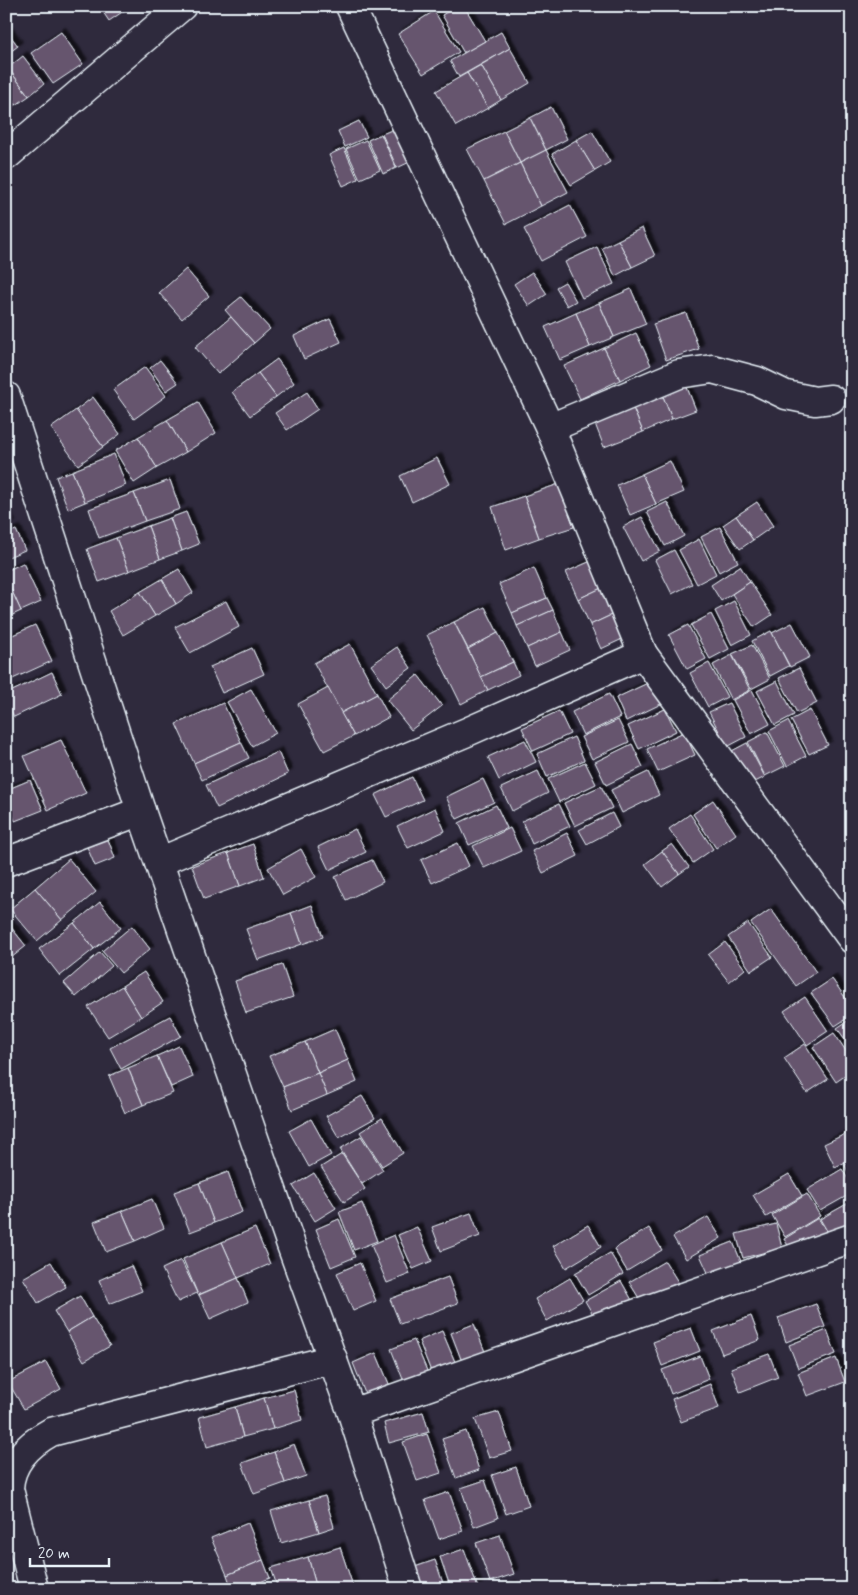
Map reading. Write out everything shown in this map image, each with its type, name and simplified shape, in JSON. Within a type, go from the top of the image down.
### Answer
[{"type":"street","points":[[6,156],[182,6]]},
{"type":"street","points":[[350,6],[550,428],[643,654],[852,938]]},
{"type":"street","points":[[550,428],[679,374],[712,370],[757,381],[786,395],[815,401],[831,399]]},
{"type":"street","points":[[6,396],[141,811],[291,1245],[352,1413],[408,1589]]},
{"type":"street","points":[[159,862],[467,732],[643,654]]},
{"type":"street","points":[[6,862],[141,811]]},
{"type":"street","points":[[352,1413],[852,1238]]},
{"type":"street","points":[[34,1589],[9,1489],[10,1478],[17,1459],[36,1440],[51,1432],[333,1359]]},
{"type":"building","points":[[99,6],[131,6],[109,21]]},
{"type":"building","points":[[457,6],[464,6],[485,41],[464,53],[442,15]]},
{"type":"building","points":[[434,11],[459,52],[423,74],[398,34]]},
{"type":"building","points":[[6,30],[18,46],[6,55]]},
{"type":"building","points":[[61,32],[83,64],[53,84],[31,53]]},
{"type":"building","points":[[501,32],[510,48],[459,77],[450,61]]},
{"type":"building","points":[[510,48],[530,83],[501,100],[481,65]]},
{"type":"building","points":[[23,56],[44,84],[29,96],[8,68]]},
{"type":"building","points":[[481,65],[501,100],[488,108],[467,73]]},
{"type":"building","points":[[8,68],[29,96],[16,105],[6,91]]},
{"type":"building","points":[[467,73],[488,108],[456,126],[436,91]]},
{"type":"building","points":[[6,91],[16,105],[6,112]]},
{"type":"building","points":[[551,107],[567,139],[546,150],[530,118]]},
{"type":"building","points":[[530,118],[546,150],[520,163],[504,131]]},
{"type":"building","points":[[359,121],[367,137],[345,147],[338,131]]},
{"type":"building","points":[[399,127],[414,160],[397,168],[382,134]]},
{"type":"building","points":[[504,131],[520,163],[484,181],[467,149]]},
{"type":"building","points":[[592,131],[610,162],[595,171],[576,140]]},
{"type":"building","points":[[381,134],[396,168],[383,174],[368,140]]},
{"type":"building","points":[[366,140],[380,170],[360,179],[346,149]]},
{"type":"building","points":[[576,140],[595,171],[571,185],[552,154]]},
{"type":"building","points":[[344,148],[358,179],[343,186],[329,155]]},
{"type":"building","points":[[546,150],[568,192],[541,206],[520,163]]},
{"type":"building","points":[[520,163],[541,206],[506,224],[484,181]]},
{"type":"building","points":[[570,205],[587,237],[541,261],[524,229]]},
{"type":"building","points":[[642,228],[655,256],[632,267],[618,240]]},
{"type":"building","points":[[618,240],[632,267],[615,276],[602,248]]},
{"type":"building","points":[[597,247],[614,284],[582,298],[565,262]]},
{"type":"building","points":[[186,269],[209,296],[182,319],[159,293]]},
{"type":"building","points":[[532,272],[547,294],[529,306],[514,284]]},
{"type":"building","points":[[565,282],[576,301],[567,306],[556,287]]},
{"type":"building","points":[[631,289],[646,324],[614,337],[599,303]]},
{"type":"building","points":[[241,297],[270,329],[254,343],[225,310]]},
{"type":"building","points":[[599,303],[614,337],[590,347],[576,313]]},
{"type":"building","points":[[576,313],[590,347],[560,360],[545,327]]},
{"type":"building","points":[[686,313],[699,349],[666,360],[653,324]]},
{"type":"building","points":[[231,317],[254,343],[218,374],[195,347]]},
{"type":"building","points":[[330,319],[341,342],[304,359],[294,336]]},
{"type":"building","points":[[636,333],[651,365],[620,380],[604,348]]},
{"type":"building","points":[[604,348],[620,380],[580,399],[564,366]]},
{"type":"building","points":[[277,359],[294,383],[276,397],[258,373]]},
{"type":"building","points":[[160,360],[178,383],[166,391],[150,368]]},
{"type":"building","points":[[145,367],[166,396],[134,419],[113,390]]},
{"type":"building","points":[[258,373],[276,397],[250,416],[232,392]]},
{"type":"building","points":[[684,380],[696,410],[672,419],[660,389]]},
{"type":"building","points":[[660,389],[672,419],[643,432],[630,401]]},
{"type":"building","points":[[307,392],[318,409],[287,430],[275,413]]},
{"type":"building","points":[[93,397],[120,434],[103,447],[76,410]]},
{"type":"building","points":[[630,401],[643,432],[604,447],[592,416]]},
{"type":"building","points":[[198,402],[216,433],[186,452],[167,420]]},
{"type":"building","points":[[76,410],[103,447],[78,465],[51,428]]},
{"type":"building","points":[[167,420],[186,452],[157,468],[138,437]]},
{"type":"building","points":[[138,437],[157,468],[134,483],[115,451]]},
{"type":"building","points":[[114,454],[126,485],[85,502],[72,471]]},
{"type":"building","points":[[437,458],[450,484],[412,502],[400,476]]},
{"type":"building","points":[[670,461],[684,492],[656,504],[642,474]]},
{"type":"building","points":[[72,471],[85,502],[68,509],[56,477]]},
{"type":"building","points":[[642,474],[656,504],[630,515],[617,485]]},
{"type":"building","points":[[170,480],[180,509],[145,521],[134,493]]},
{"type":"building","points":[[559,484],[574,527],[539,538],[524,496]]},
{"type":"building","points":[[134,493],[145,521],[99,538],[89,509]]},
{"type":"building","points":[[524,496],[539,538],[506,550],[492,507]]},
{"type":"building","points":[[667,502],[684,536],[665,546],[647,512]]},
{"type":"building","points":[[757,502],[773,526],[753,540],[736,516]]},
{"type":"building","points":[[186,512],[199,544],[182,551],[170,518]]},
{"type":"building","points":[[6,515],[11,526],[6,527]]},
{"type":"building","points":[[736,516],[753,540],[740,549],[723,525]]},
{"type":"building","points":[[642,517],[660,551],[641,561],[623,527]]},
{"type":"building","points":[[170,518],[182,551],[160,559],[148,526]]},
{"type":"building","points":[[148,526],[160,559],[129,571],[116,538]]},
{"type":"building","points":[[720,527],[738,562],[719,572],[701,537]]},
{"type":"building","points":[[16,530],[25,550],[6,558],[6,534]]},
{"type":"building","points":[[116,538],[129,571],[99,582],[87,549]]},
{"type":"building","points":[[699,539],[716,574],[697,584],[679,550]]},
{"type":"building","points":[[674,550],[692,584],[672,594],[655,560]]},
{"type":"building","points":[[598,558],[610,584],[578,599],[566,572]]},
{"type":"building","points":[[23,563],[41,602],[21,611],[6,578],[6,571]]},
{"type":"building","points":[[740,566],[750,582],[721,601],[711,585]]},
{"type":"building","points":[[534,568],[547,598],[512,613],[499,584]]},
{"type":"building","points":[[179,569],[193,593],[176,604],[162,579]]},
{"type":"building","points":[[6,578],[21,611],[6,618]]},
{"type":"building","points":[[162,579],[176,604],[155,616],[140,592]]},
{"type":"building","points":[[750,582],[772,615],[754,627],[732,594]]},
{"type":"building","points":[[610,584],[622,610],[590,625],[578,599]]},
{"type":"building","points":[[140,592],[155,616],[123,635],[109,611]]},
{"type":"building","points":[[547,598],[553,610],[517,626],[512,613]]},
{"type":"building","points":[[226,601],[239,627],[190,653],[175,627]]},
{"type":"building","points":[[734,601],[751,635],[732,645],[715,611]]},
{"type":"building","points":[[485,607],[498,633],[468,649],[454,622]]},
{"type":"building","points":[[553,610],[562,632],[527,648],[517,626]]},
{"type":"building","points":[[622,610],[633,634],[601,649],[590,625]]},
{"type":"building","points":[[711,614],[729,649],[710,659],[691,625]]},
{"type":"building","points":[[454,622],[488,690],[461,704],[427,635]]},
{"type":"building","points":[[792,623],[810,657],[790,667],[772,633]]},
{"type":"building","points":[[35,625],[52,661],[6,682],[6,638]]},
{"type":"building","points":[[688,625],[706,659],[687,669],[669,635]]},
{"type":"building","points":[[771,631],[789,666],[770,676],[752,641]]},
{"type":"building","points":[[562,632],[570,650],[535,666],[527,648]]},
{"type":"building","points":[[498,633],[513,662],[481,677],[468,649]]},
{"type":"building","points":[[350,644],[377,694],[341,713],[314,663]]},
{"type":"building","points":[[752,645],[770,679],[751,689],[732,654]]},
{"type":"building","points":[[397,647],[411,668],[386,686],[371,665]]},
{"type":"building","points":[[252,648],[264,674],[222,693],[210,667]]},
{"type":"building","points":[[732,655],[750,690],[731,700],[713,665]]},
{"type":"building","points":[[513,662],[519,675],[488,690],[481,677]]},
{"type":"building","points":[[709,663],[727,697],[708,707],[690,673]]},
{"type":"building","points":[[799,668],[817,703],[797,713],[779,678]]},
{"type":"building","points":[[52,672],[62,694],[14,717],[6,701],[6,694]]},
{"type":"building","points":[[418,675],[442,706],[411,730],[387,700]]},
{"type":"building","points":[[652,681],[663,703],[626,721],[616,698]]},
{"type":"building","points":[[777,681],[794,715],[775,725],[757,691]]},
{"type":"building","points":[[328,688],[354,736],[324,751],[298,704]]},
{"type":"building","points":[[251,689],[276,733],[252,746],[227,702]]},
{"type":"building","points":[[752,690],[770,724],[751,734],[733,700]]},
{"type":"building","points":[[377,694],[389,717],[354,736],[341,713]]},
{"type":"building","points":[[609,694],[620,717],[583,735],[572,712]]},
{"type":"building","points":[[223,703],[241,742],[194,763],[176,724]]},
{"type":"building","points":[[729,703],[746,737],[727,747],[709,712]]},
{"type":"building","points":[[665,709],[676,731],[639,749],[628,726]]},
{"type":"building","points":[[810,710],[828,745],[809,754],[791,720]]},
{"type":"building","points":[[559,711],[570,734],[533,751],[522,728]]},
{"type":"building","points":[[618,720],[629,742],[592,759],[581,737]]},
{"type":"building","points":[[788,721],[806,756],[787,766],[769,731]]},
{"type":"building","points":[[684,732],[695,755],[658,772],[647,749]]},
{"type":"building","points":[[767,732],[785,766],[765,776],[748,742]]},
{"type":"building","points":[[574,737],[584,760],[547,777],[537,754]]},
{"type":"building","points":[[61,740],[86,793],[48,810],[24,756]]},
{"type":"building","points":[[525,740],[536,762],[499,780],[488,757]]},
{"type":"building","points":[[241,742],[249,758],[202,780],[194,763]]},
{"type":"building","points":[[747,743],[765,777],[745,787],[728,753]]},
{"type":"building","points":[[632,744],[643,767],[606,785],[595,762]]},
{"type":"building","points":[[278,752],[288,774],[217,808],[206,785]]},
{"type":"building","points":[[585,762],[596,784],[559,802],[548,779]]},
{"type":"building","points":[[538,771],[548,793],[512,811],[501,788]]},
{"type":"building","points":[[648,772],[659,795],[622,813],[611,790]]},
{"type":"building","points":[[412,777],[423,800],[386,817],[375,795]]},
{"type":"building","points":[[483,779],[494,802],[457,819],[446,797]]},
{"type":"building","points":[[30,780],[43,810],[15,821],[6,799],[6,790]]},
{"type":"building","points":[[601,786],[612,808],[575,826],[564,803]]},
{"type":"building","points":[[713,800],[736,834],[716,848],[693,814]]},
{"type":"building","points":[[559,804],[570,826],[532,844],[522,821]]},
{"type":"building","points":[[496,805],[507,828],[469,845],[459,823]]},
{"type":"building","points":[[435,808],[445,831],[408,848],[397,826]]},
{"type":"building","points":[[612,813],[619,827],[587,844],[579,830]]},
{"type":"building","points":[[690,814],[713,849],[693,863],[669,829]]},
{"type":"building","points":[[510,828],[521,851],[484,868],[473,846]]},
{"type":"building","points":[[355,829],[366,852],[329,870],[318,847]]},
{"type":"building","points":[[567,833],[578,856],[543,873],[532,851]]},
{"type":"building","points":[[106,834],[115,858],[95,866],[85,842]]},
{"type":"building","points":[[458,843],[469,866],[432,883],[421,860]]},
{"type":"building","points":[[253,844],[264,877],[240,886],[228,853]]},
{"type":"building","points":[[672,844],[689,867],[679,874],[662,851]]},
{"type":"building","points":[[301,849],[316,877],[283,895],[268,868]]},
{"type":"building","points":[[662,851],[679,874],[662,887],[645,864]]},
{"type":"building","points":[[228,853],[240,886],[204,899],[192,866]]},
{"type":"building","points":[[69,859],[96,892],[62,920],[35,888]]},
{"type":"building","points":[[372,860],[383,882],[346,900],[335,877]]},
{"type":"building","points":[[35,888],[62,920],[37,941],[10,909]]},
{"type":"building","points":[[100,902],[121,928],[94,949],[74,923]]},
{"type":"building","points":[[312,905],[323,937],[302,944],[291,913]]},
{"type":"building","points":[[771,909],[816,972],[796,986],[751,923]]},
{"type":"building","points":[[291,913],[302,944],[258,960],[246,929]]},
{"type":"building","points":[[6,921],[26,946],[6,962]]},
{"type":"building","points":[[74,923],[94,949],[60,976],[39,949]]},
{"type":"building","points":[[748,923],[772,957],[751,971],[728,937]]},
{"type":"building","points":[[132,926],[150,949],[121,973],[102,951]]},
{"type":"building","points":[[725,942],[745,969],[729,982],[708,955]]},
{"type":"building","points":[[100,952],[112,966],[76,997],[64,983]]},
{"type":"building","points":[[282,965],[293,997],[246,1013],[235,981]]},
{"type":"building","points":[[144,972],[163,1002],[141,1017],[122,986]]},
{"type":"building","points":[[832,979],[852,1007],[852,1015],[835,1026],[811,993]]},
{"type":"building","points":[[122,986],[141,1017],[108,1037],[88,1007]]},
{"type":"building","points":[[805,997],[828,1031],[807,1045],[784,1011]]},
{"type":"building","points":[[170,1016],[181,1036],[121,1069],[110,1048]]},
{"type":"building","points":[[852,1018],[852,1049],[837,1028]]},
{"type":"building","points":[[335,1029],[348,1060],[318,1073],[305,1042]]},
{"type":"building","points":[[834,1033],[852,1060],[852,1071],[836,1082],[813,1047]]},
{"type":"building","points":[[305,1042],[318,1073],[283,1087],[269,1056]]},
{"type":"building","points":[[805,1044],[828,1079],[807,1093],[784,1058]]},
{"type":"building","points":[[179,1046],[193,1077],[171,1087],[157,1056]]},
{"type":"building","points":[[157,1056],[173,1093],[143,1105],[128,1068]]},
{"type":"building","points":[[348,1060],[357,1082],[327,1095],[318,1073]]},
{"type":"building","points":[[128,1068],[143,1105],[125,1113],[109,1076]]},
{"type":"building","points":[[318,1073],[327,1095],[292,1110],[283,1087]]},
{"type":"building","points":[[362,1096],[375,1118],[339,1138],[326,1116]]},
{"type":"building","points":[[382,1118],[403,1153],[382,1166],[360,1132]]},
{"type":"building","points":[[311,1119],[331,1155],[309,1167],[289,1131]]},
{"type":"building","points":[[852,1131],[852,1159],[835,1167],[824,1144]]},
{"type":"building","points":[[361,1136],[383,1170],[362,1184],[340,1149]]},
{"type":"building","points":[[342,1154],[365,1189],[344,1202],[321,1167]]},
{"type":"building","points":[[852,1162],[852,1181],[845,1165]]},
{"type":"building","points":[[842,1169],[852,1186],[852,1193],[820,1211],[807,1190]]},
{"type":"building","points":[[228,1172],[242,1212],[214,1223],[199,1183]]},
{"type":"building","points":[[314,1173],[336,1208],[315,1221],[293,1186]]},
{"type":"building","points":[[789,1174],[802,1196],[766,1217],[753,1195]]},
{"type":"building","points":[[199,1183],[214,1223],[190,1232],[174,1192]]},
{"type":"building","points":[[807,1194],[820,1216],[785,1237],[772,1215]]},
{"type":"building","points":[[152,1199],[164,1228],[135,1241],[122,1211]]},
{"type":"building","points":[[852,1201],[852,1230],[833,1241],[820,1219]]},
{"type":"building","points":[[362,1203],[377,1241],[354,1250],[339,1212]]},
{"type":"building","points":[[122,1211],[135,1241],[106,1252],[94,1222]]},
{"type":"building","points":[[471,1213],[480,1236],[441,1251],[432,1227]]},
{"type":"building","points":[[708,1217],[721,1238],[686,1259],[673,1237]]},
{"type":"building","points":[[818,1218],[827,1232],[793,1253],[784,1239]]},
{"type":"building","points":[[339,1219],[355,1257],[331,1267],[316,1229]]},
{"type":"building","points":[[776,1224],[782,1248],[743,1258],[736,1234]]},
{"type":"building","points":[[588,1225],[601,1247],[566,1268],[553,1246]]},
{"type":"building","points":[[417,1227],[432,1261],[413,1269],[398,1235]]},
{"type":"building","points":[[255,1228],[270,1264],[238,1278],[222,1242]]},
{"type":"building","points":[[649,1228],[662,1250],[627,1271],[614,1249]]},
{"type":"building","points":[[394,1235],[410,1274],[387,1283],[371,1245]]},
{"type":"building","points":[[222,1242],[238,1278],[198,1295],[183,1259]]},
{"type":"building","points":[[733,1242],[742,1264],[710,1277],[700,1255]]},
{"type":"building","points":[[610,1253],[623,1274],[588,1295],[575,1273]]},
{"type":"building","points":[[181,1260],[197,1293],[178,1302],[162,1269]]},
{"type":"building","points":[[665,1261],[678,1282],[642,1303],[629,1282]]},
{"type":"building","points":[[51,1262],[66,1287],[38,1303],[23,1278]]},
{"type":"building","points":[[360,1263],[376,1301],[353,1311],[337,1273]]},
{"type":"building","points":[[131,1266],[142,1291],[109,1304],[99,1280]]},
{"type":"building","points":[[448,1277],[458,1303],[400,1324],[390,1299]]},
{"type":"building","points":[[238,1278],[248,1302],[210,1319],[199,1295]]},
{"type":"building","points":[[570,1278],[583,1300],[547,1321],[535,1299]]},
{"type":"building","points":[[621,1281],[633,1302],[598,1323],[585,1301]]},
{"type":"building","points":[[80,1296],[92,1317],[67,1332],[54,1311]]},
{"type":"building","points":[[816,1304],[825,1327],[786,1342],[778,1318]]},
{"type":"building","points":[[751,1316],[760,1340],[722,1354],[713,1331]]},
{"type":"building","points":[[92,1317],[110,1346],[84,1361],[67,1332]]},
{"type":"building","points":[[474,1324],[489,1362],[466,1372],[451,1333]]},
{"type":"building","points":[[691,1328],[700,1351],[662,1366],[653,1342]]},
{"type":"building","points":[[827,1330],[836,1354],[798,1368],[789,1345]]},
{"type":"building","points":[[442,1331],[458,1369],[434,1379],[419,1341]]},
{"type":"building","points":[[414,1340],[430,1378],[406,1387],[391,1349]]},
{"type":"building","points":[[376,1353],[392,1391],[368,1401],[353,1363]]},
{"type":"building","points":[[769,1354],[778,1377],[740,1392],[731,1368]]},
{"type":"building","points":[[700,1356],[709,1379],[671,1394],[662,1370]]},
{"type":"building","points":[[836,1358],[845,1382],[807,1396],[798,1373]]},
{"type":"building","points":[[46,1362],[61,1389],[24,1409],[8,1382]]},
{"type":"building","points":[[710,1384],[719,1408],[681,1422],[672,1399]]},
{"type":"building","points":[[294,1390],[302,1420],[273,1429],[264,1398]]},
{"type":"building","points":[[264,1398],[273,1429],[243,1437],[235,1407]]},
{"type":"building","points":[[235,1407],[243,1437],[207,1447],[199,1417]]},
{"type":"building","points":[[423,1412],[429,1432],[389,1443],[384,1423]]},
{"type":"building","points":[[499,1412],[512,1451],[489,1458],[475,1419]]},
{"type":"building","points":[[466,1431],[479,1470],[456,1478],[442,1439]]},
{"type":"building","points":[[427,1434],[441,1473],[417,1481],[403,1442]]},
{"type":"building","points":[[294,1444],[306,1476],[285,1483],[274,1452]]},
{"type":"building","points":[[274,1452],[285,1483],[254,1494],[242,1463]]},
{"type":"building","points":[[516,1467],[529,1506],[506,1514],[492,1475]]},
{"type":"building","points":[[485,1480],[498,1518],[474,1527],[461,1488]]},
{"type":"building","points":[[449,1492],[463,1531],[439,1539],[425,1500]]},
{"type":"building","points":[[325,1496],[334,1527],[319,1532],[309,1500]]},
{"type":"building","points":[[309,1500],[319,1532],[281,1543],[271,1511]]},
{"type":"building","points":[[248,1523],[263,1560],[227,1575],[211,1538]]},
{"type":"building","points":[[500,1535],[514,1574],[490,1582],[476,1543]]},
{"type":"building","points":[[340,1547],[353,1586],[344,1589],[317,1589],[308,1557]]},
{"type":"building","points":[[464,1549],[478,1588],[451,1589],[440,1557]]},
{"type":"building","points":[[308,1557],[317,1589],[278,1589],[271,1568]]},
{"type":"building","points":[[263,1560],[270,1578],[243,1589],[232,1589],[227,1575]]},
{"type":"building","points":[[435,1560],[445,1589],[419,1589],[412,1568]]},
{"type":"building","points":[[712,1583],[713,1589],[695,1589]]},
{"type":"building","points":[[512,1585],[514,1589],[500,1589]]}]
